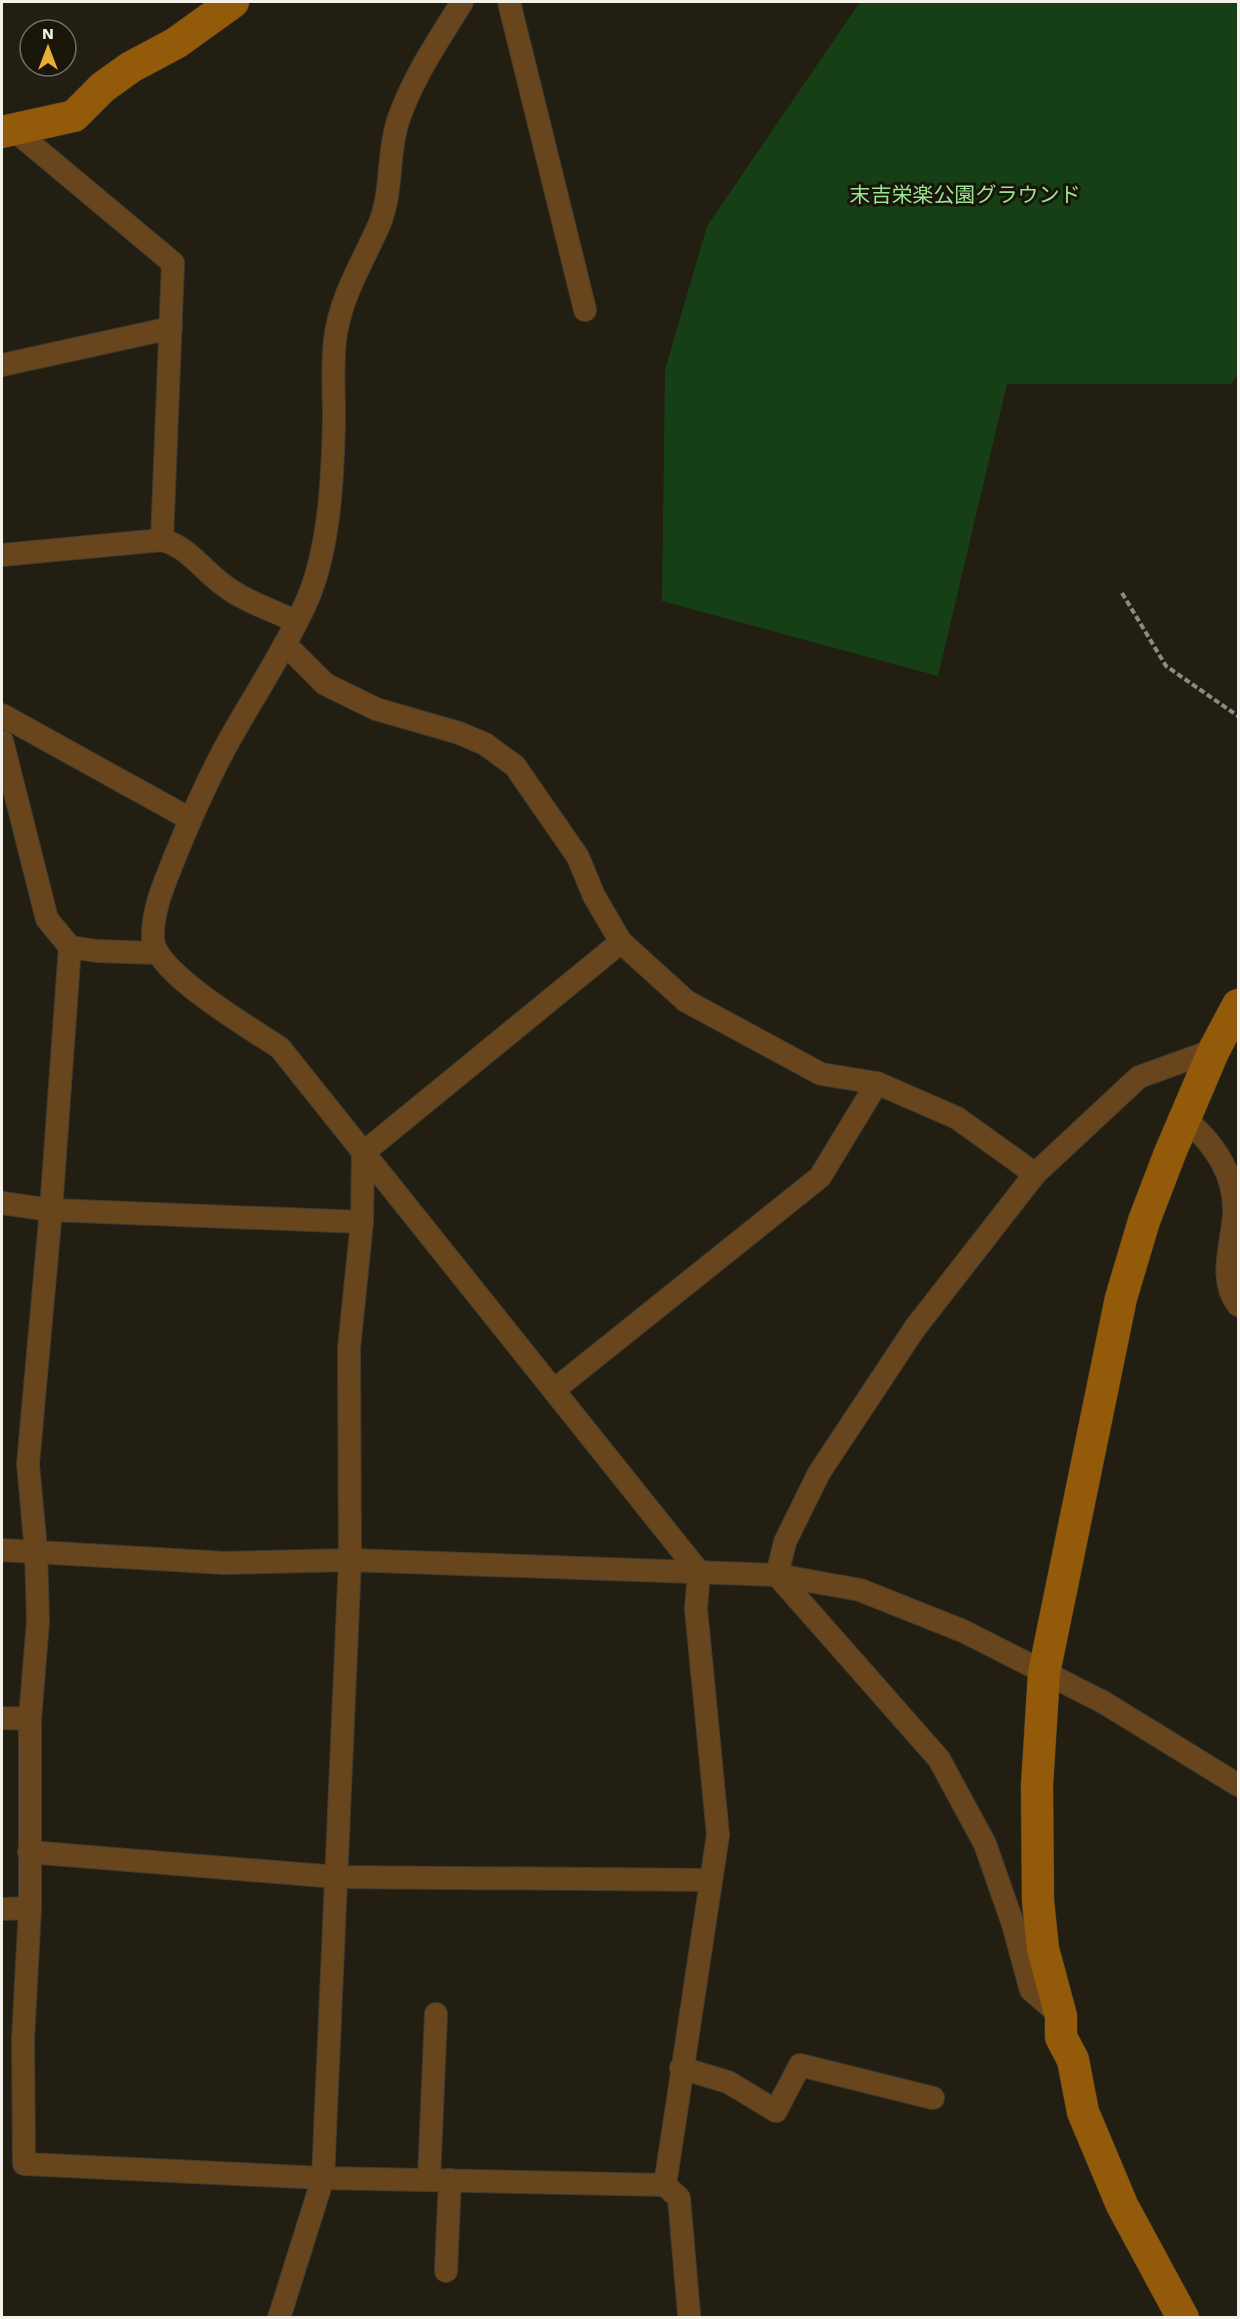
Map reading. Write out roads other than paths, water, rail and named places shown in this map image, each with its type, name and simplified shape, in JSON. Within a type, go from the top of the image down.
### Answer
[{"type":"street","points":[[8,131],[74,116],[103,87],[176,43],[233,2]]},
{"type":"street","points":[[462,2],[423,65],[398,122],[392,146],[388,198],[380,224],[354,274],[339,312],[334,343],[331,486],[316,570],[307,600],[285,644],[229,741],[190,819],[161,891],[155,915],[153,938],[156,953],[194,990],[280,1048],[699,1572],[696,1608],[718,1834],[665,2185]]},
{"type":"street","points":[[509,2],[585,310]]},
{"type":"street","points":[[8,131],[173,262],[162,540]]},
{"type":"street","points":[[2,365],[171,328]]},
{"type":"street","points":[[2,555],[162,540],[183,549],[226,588],[249,602],[296,622]]},
{"type":"street","points":[[285,644],[325,684],[376,710],[459,733],[485,744],[515,766],[578,857],[594,896],[621,942],[686,1001],[821,1074],[877,1083],[957,1118],[1035,1174]]},
{"type":"street","points":[[2,715],[190,819]]},
{"type":"street","points":[[2,741],[47,919],[70,947],[97,951],[156,953]]},
{"type":"street","points":[[279,2318],[323,2178],[350,1560],[349,1348],[362,1222],[363,1153],[621,942]]},
{"type":"street","points":[[70,947],[51,1210],[28,1464],[36,1551],[38,1622],[30,1719],[30,1908],[23,2039],[24,2164],[323,2178],[665,2185],[679,2198],[689,2314]]},
{"type":"street","points":[[1183,2318],[1122,2205],[1083,2112],[1073,2060],[1061,2037],[1061,2016],[1043,1949],[1038,1901],[1038,1786],[1044,1673],[1121,1298],[1144,1221],[1185,1119],[1214,1050],[1239,1005]]},
{"type":"street","points":[[777,1575],[785,1542],[819,1473],[915,1328],[1035,1174],[1139,1077],[1214,1050]]},
{"type":"street","points":[[554,1390],[820,1177],[877,1083]]},
{"type":"street","points":[[1185,1119],[1207,1137],[1225,1166],[1234,1211],[1227,1267],[1228,1283],[1239,1305]]},
{"type":"street","points":[[2,1203],[51,1210],[362,1222]]},
{"type":"street","points":[[2,1550],[225,1563],[350,1560],[777,1575],[860,1590],[963,1631],[1103,1702],[1239,1785]]},
{"type":"street","points":[[777,1575],[939,1759],[985,1844],[1013,1924],[1031,1990],[1061,2016]]},
{"type":"street","points":[[2,1718],[30,1719]]},
{"type":"street","points":[[29,1852],[337,1876],[711,1880]]},
{"type":"street","points":[[2,1909],[30,1908]]},
{"type":"street","points":[[436,2014],[440,2180],[446,2271]]},
{"type":"street","points":[[681,2068],[728,2082],[776,2111],[800,2065],[933,2098]]},
{"type":"park label","name":"末吉栄楽公園グラウンド","points":[[965,195]]}]
